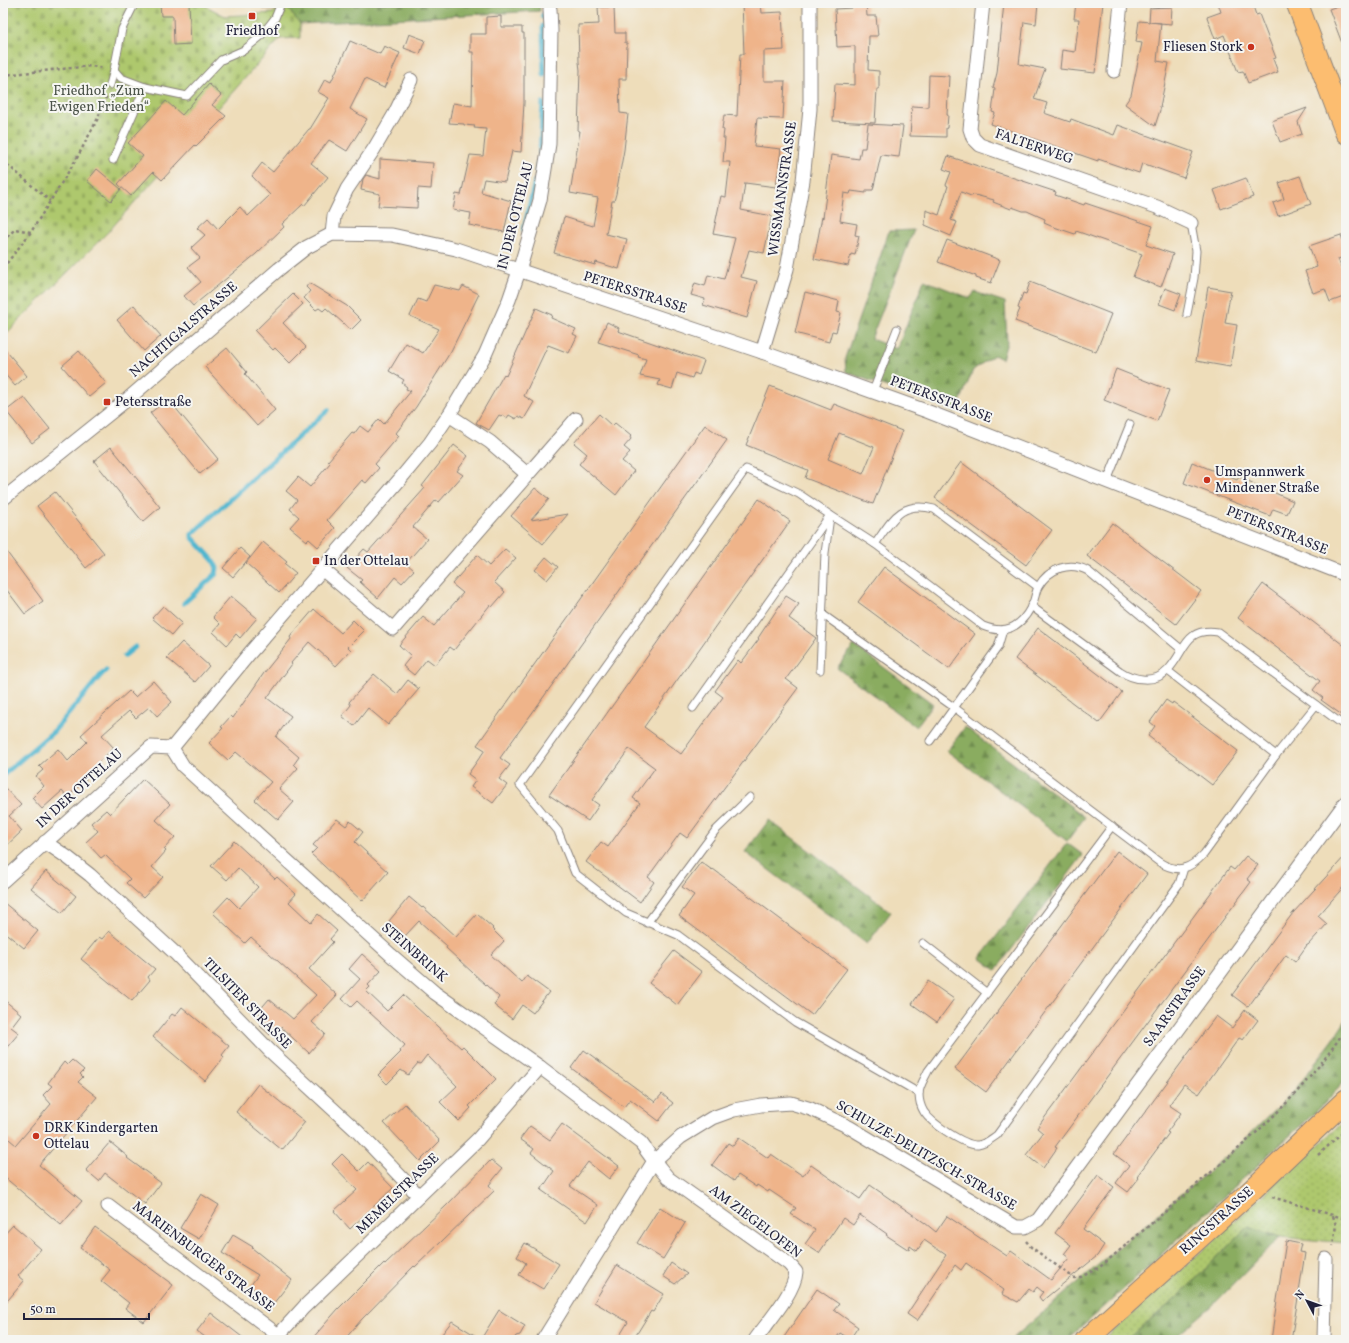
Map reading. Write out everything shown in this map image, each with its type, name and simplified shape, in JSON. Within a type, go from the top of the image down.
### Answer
[{"type":"main road","points":[[1297,3],[1346,133]]},
{"type":"main road","name":"RINGSTRASSE","points":[[1086,1340],[1253,1189],[1346,1100]]},
{"type":"street","name":"WISSMANNSTRASSE","points":[[762,352],[787,269],[803,181],[810,109],[810,3]]},
{"type":"street","name":"FALTERWEG","points":[[983,3],[970,129],[972,138],[980,145],[1157,208],[1191,223]]},
{"type":"street","points":[[1114,71],[1121,3]]},
{"type":"street","name":"IN DER OTTELAU","points":[[3,881],[150,747],[172,748],[249,654],[411,466],[430,443],[449,415],[485,355],[509,300],[540,200],[550,144],[550,9]]},
{"type":"street","points":[[332,234],[334,216],[347,189],[394,115],[410,80]]},
{"type":"street","name":"NACHTIGALSTRASSE","points":[[3,499],[129,398],[279,269],[307,247],[332,234],[392,235],[420,240],[456,249],[519,271]]},
{"type":"street","name":"PETERSSTRASSE","points":[[519,271],[762,352],[873,391],[1346,575]]},
{"type":"street","points":[[449,415],[490,442],[528,474]]},
{"type":"street","points":[[322,570],[393,629],[576,419]]},
{"type":"street","name":"STEINBRINK","points":[[172,748],[183,766],[391,955],[436,993],[540,1067],[641,1143],[654,1161]]},
{"type":"street","name":"SAARSTRASSE","points":[[1020,1227],[1038,1220],[1346,802]]},
{"type":"street","name":"TILSITER STRASSE","points":[[45,842],[90,875],[176,954],[270,1051],[358,1132],[419,1196]]},
{"type":"street","name":"MEMELSTRASSE","points":[[276,1337],[478,1139],[540,1067]]},
{"type":"street","name":"SCHULZE-DELITZSCH-STRASSE","points":[[543,1340],[654,1161],[681,1137],[712,1118],[734,1110],[761,1105],[790,1103],[811,1109],[849,1127],[1020,1227]]},
{"type":"street","name":"AM ZIEGELOFEN","points":[[654,1161],[668,1178],[789,1264],[796,1272],[791,1290],[756,1340]]},
{"type":"street","name":"MARIENBURGER STRASSE","points":[[108,1206],[276,1337]]},
{"type":"street","points":[[1324,1340],[1326,1259]]},
{"type":"lane","points":[[110,85],[122,29],[135,3]]},
{"type":"lane","points":[[114,70],[121,78],[145,87],[187,96],[221,60],[244,50],[260,37],[275,18],[280,3],[262,3]]},
{"type":"lane","points":[[113,160],[145,87]]},
{"type":"lane","points":[[1187,314],[1194,278],[1196,251],[1191,223]]},
{"type":"lane","points":[[873,391],[897,329]]},
{"type":"lane","points":[[1107,481],[1130,424]]},
{"type":"lane","points":[[919,1093],[795,1022],[678,935],[626,913],[575,873],[558,831],[520,785],[746,469],[799,494],[874,544],[983,626],[990,629],[1002,630],[1015,626],[1023,619],[1032,606],[1038,587],[1046,577],[1054,570],[1068,566],[1082,568],[1088,571],[1181,649]]},
{"type":"lane","points":[[874,544],[892,520],[901,512],[911,507],[934,509],[1038,587]]},
{"type":"lane","points":[[820,670],[825,553],[830,516]]},
{"type":"lane","points":[[693,708],[830,516]]},
{"type":"lane","points":[[1032,606],[1127,676],[1137,679],[1145,680],[1155,678],[1168,670],[1188,640],[1197,633],[1207,630],[1218,632],[1346,727]]},
{"type":"lane","points":[[822,614],[955,708],[1167,867],[1176,869],[1195,864],[1204,854],[1276,755],[1316,705]]},
{"type":"lane","points":[[930,741],[998,647],[1002,630]]},
{"type":"lane","points":[[1168,670],[1276,755]]},
{"type":"lane","points":[[647,922],[715,830],[750,797]]},
{"type":"lane","points":[[1112,826],[928,1071],[922,1082],[919,1093],[920,1102],[925,1112],[959,1140],[977,1145],[987,1142],[997,1135],[1179,884],[1184,868]]},
{"type":"lane","points":[[923,944],[987,993]]},
{"type":"path","points":[[3,75],[91,66],[114,70]]},
{"type":"path","points":[[3,268],[31,232],[50,201],[97,120],[110,85]]},
{"type":"path","points":[[3,161],[50,201]]},
{"type":"path","points":[[3,241],[15,229],[31,232]]},
{"type":"path","points":[[1020,1227],[1031,1247],[1074,1278],[1081,1277],[1100,1267],[1240,1148],[1298,1092],[1346,1028]]},
{"type":"path","points":[[1271,1197],[1346,1219]]},
{"type":"path","points":[[1326,1259],[1333,1248],[1336,1225],[1333,1216]]},
{"type":"green space","name":"Friedhof „Zum Ewigen Frieden“","points":[[3,3],[204,3],[204,5],[225,16],[273,13],[284,4],[300,24],[300,38],[280,39],[108,232],[3,337]]},
{"type":"green space","points":[[539,3],[540,11],[300,24],[284,4]]},
{"type":"green space","points":[[914,230],[871,339],[897,349],[924,280],[970,298],[975,292],[1005,302],[1007,342],[1002,359],[994,355],[973,370],[956,412],[846,372],[845,358],[889,231]]},
{"type":"green space","points":[[854,645],[933,704],[916,727],[837,668]]},
{"type":"green space","points":[[965,727],[1085,817],[1067,841],[947,751]]},
{"type":"green space","points":[[769,820],[891,912],[867,944],[745,852]]},
{"type":"green space","points":[[1067,843],[1083,855],[996,970],[980,958]]},
{"type":"green space","points":[[1346,1020],[1346,1080],[1322,1106],[1067,1340],[1011,1340],[1237,1147],[1295,1090],[1333,1040]]},
{"type":"green space","points":[[1346,1120],[1346,1243],[1280,1237],[1247,1227],[1178,1297],[1126,1340],[1104,1340]]},
{"type":"green space","points":[[1247,1227],[1280,1237],[1212,1306],[1172,1340],[1126,1340],[1178,1297]]},
{"type":"building","points":[[160,3],[189,3],[191,44],[174,45],[173,16],[161,16]]},
{"type":"building","points":[[742,3],[761,3],[762,13],[782,12],[784,50],[764,51],[764,81],[785,81],[783,119],[757,118],[754,146],[781,149],[776,187],[745,183],[741,210],[772,216],[764,253],[749,250],[741,277],[757,281],[747,318],[703,305],[705,299],[691,295],[695,283],[705,286],[708,275],[724,279],[735,238],[713,234],[721,196],[726,197],[730,162],[723,162],[725,138],[723,138],[724,130],[722,129],[724,115],[737,116],[740,54],[744,54]]},
{"type":"building","points":[[852,3],[866,3],[867,16],[876,16],[878,36],[869,36],[868,70],[879,71],[879,89],[877,89],[875,123],[833,121],[835,84],[855,85],[855,46],[837,47],[835,9],[852,8]]},
{"type":"building","points":[[1004,3],[1038,3],[1036,24],[1024,22],[1019,64],[1045,69],[1034,99],[1047,103],[1044,113],[1070,122],[1071,119],[1114,135],[1118,125],[1193,152],[1184,178],[1142,163],[1139,173],[1098,159],[1098,161],[991,124],[995,113],[992,112],[995,89],[993,88],[997,73]]},
{"type":"building","points":[[1076,3],[1103,3],[1095,73],[1060,69],[1062,50],[1075,52],[1079,19],[1074,19]]},
{"type":"building","name":"Fliesen Stork","points":[[1218,3],[1252,3],[1256,15],[1259,14],[1276,58],[1273,59],[1278,72],[1248,83],[1243,71],[1238,72],[1224,35],[1215,39],[1207,17],[1221,12]]},
{"type":"building","points":[[1346,3],[1346,51],[1345,51],[1329,9]]},
{"type":"building","points":[[598,7],[614,7],[615,33],[625,33],[625,43],[627,43],[626,79],[619,79],[620,113],[628,114],[624,150],[616,194],[614,201],[612,201],[606,234],[627,239],[619,269],[596,262],[595,265],[554,253],[564,217],[593,226],[598,198],[570,193],[580,131],[578,131],[580,70],[578,25],[599,24]]},
{"type":"building","points":[[1172,7],[1171,24],[1149,22],[1150,8]]},
{"type":"building","points":[[501,16],[501,27],[522,27],[522,33],[524,33],[524,103],[521,152],[512,151],[505,182],[484,179],[481,192],[511,201],[504,232],[469,225],[471,213],[453,210],[456,194],[461,195],[470,155],[483,156],[486,129],[474,128],[475,126],[464,124],[449,123],[453,103],[472,106],[473,52],[470,52],[470,34],[486,34],[486,17]]},
{"type":"building","points":[[1139,21],[1161,23],[1157,61],[1169,63],[1161,107],[1155,126],[1125,104],[1131,95],[1142,43],[1136,42]]},
{"type":"building","points":[[409,34],[425,40],[420,54],[404,48]]},
{"type":"building","points":[[350,41],[380,54],[384,46],[400,53],[384,88],[365,79],[350,109],[367,119],[347,151],[329,140],[311,163],[328,177],[304,206],[303,204],[282,224],[284,227],[256,254],[193,306],[184,296],[201,282],[188,267],[200,258],[191,248],[205,235],[197,228],[208,218],[218,229],[240,207],[248,216],[270,195],[252,176],[262,163],[273,172],[310,129],[329,98],[318,92],[325,79],[331,82]]},
{"type":"building","points":[[929,75],[949,76],[946,137],[910,136],[912,106],[928,107]]},
{"type":"building","points":[[209,84],[221,95],[212,105],[226,116],[196,146],[195,145],[162,180],[153,172],[131,196],[118,184],[143,156],[128,143],[166,101],[182,115]]},
{"type":"building","points":[[1307,108],[1298,122],[1302,134],[1280,142],[1272,121]]},
{"type":"building","points":[[868,124],[903,126],[899,157],[881,155],[873,190],[866,190],[866,193],[851,191],[850,194],[844,193],[840,221],[857,224],[855,235],[859,236],[855,255],[851,254],[848,266],[814,259],[822,217],[823,218],[831,155],[859,159],[861,148],[865,148]]},
{"type":"building","points":[[948,156],[1056,192],[1055,195],[1084,205],[1085,203],[1153,226],[1146,245],[1173,254],[1161,287],[1133,277],[1142,254],[1076,231],[1075,234],[1051,226],[1044,223],[1045,219],[1027,211],[1012,207],[1011,209],[993,202],[994,200],[975,195],[971,196],[961,192],[951,220],[957,222],[951,236],[925,225],[926,210],[939,215],[948,186],[946,185],[951,172],[943,169]]},
{"type":"building","points":[[380,159],[433,163],[431,189],[418,188],[417,208],[378,206],[380,194],[361,190],[363,179],[366,175],[380,179]]},
{"type":"building","points":[[97,169],[121,189],[111,201],[87,181]]},
{"type":"building","points":[[1300,176],[1311,204],[1278,216],[1273,203],[1284,199],[1279,183]]},
{"type":"building","points":[[1246,178],[1253,197],[1221,209],[1214,190]]},
{"type":"building","points":[[1341,235],[1346,249],[1346,256],[1338,259],[1346,280],[1346,296],[1330,302],[1325,289],[1313,293],[1305,271],[1317,267],[1309,246]]},
{"type":"building","points":[[947,240],[1000,260],[991,283],[938,262]]},
{"type":"building","points":[[1030,282],[1111,314],[1096,352],[1015,321],[1020,309],[1018,308],[1023,293],[1026,294]]},
{"type":"building","points":[[309,283],[347,306],[361,320],[351,330],[326,308],[323,311],[319,308],[316,310],[304,298],[310,291],[306,287]]},
{"type":"building","points":[[434,285],[460,291],[463,286],[479,294],[451,351],[416,407],[396,433],[399,436],[375,464],[379,468],[366,483],[362,480],[327,520],[335,528],[318,547],[309,539],[307,541],[290,527],[299,517],[290,509],[297,500],[286,491],[298,477],[310,487],[330,463],[328,461],[352,433],[354,434],[360,426],[368,432],[379,419],[384,424],[411,391],[406,389],[407,387],[402,383],[404,380],[389,371],[406,343],[423,353],[439,329],[410,316],[418,299],[426,302]]},
{"type":"building","points":[[1208,287],[1231,291],[1225,323],[1237,325],[1230,367],[1196,361]]},
{"type":"building","points":[[1165,288],[1181,294],[1175,310],[1159,304]]},
{"type":"building","points":[[805,292],[839,301],[837,312],[841,313],[836,332],[832,331],[829,342],[795,333]]},
{"type":"building","points":[[293,294],[303,304],[283,323],[306,347],[290,363],[275,348],[273,350],[255,331]]},
{"type":"building","points":[[134,305],[161,336],[144,351],[117,320]]},
{"type":"building","points":[[536,308],[552,315],[551,318],[576,329],[573,334],[577,336],[569,353],[548,345],[524,396],[534,402],[524,419],[518,416],[516,419],[509,415],[507,418],[499,415],[489,430],[476,423],[504,374],[506,376]]},
{"type":"building","points":[[607,322],[619,328],[618,331],[704,361],[699,375],[694,373],[692,378],[677,373],[672,389],[658,385],[660,380],[640,376],[646,359],[638,357],[639,355],[598,342]]},
{"type":"building","points":[[3,347],[27,376],[15,386],[3,372]]},
{"type":"building","points":[[227,348],[247,372],[245,374],[275,410],[257,426],[205,367]]},
{"type":"building","points":[[79,351],[106,383],[89,397],[62,366]]},
{"type":"building","points":[[1116,369],[1169,390],[1157,421],[1104,400]]},
{"type":"building","points":[[770,386],[831,410],[834,404],[902,431],[873,504],[805,478],[808,470],[746,445]],"holes":[[[839,433],[874,447],[863,474],[828,459]]]},
{"type":"building","points":[[24,397],[50,429],[32,443],[6,411]]},
{"type":"building","points":[[168,399],[218,459],[200,474],[150,413]]},
{"type":"building","points":[[599,414],[612,426],[615,423],[631,436],[631,439],[624,447],[630,452],[622,461],[634,471],[616,495],[579,464],[587,454],[574,443]]},
{"type":"building","points":[[705,425],[727,440],[500,758],[510,765],[499,779],[507,785],[493,803],[471,787],[476,780],[468,774],[485,750],[477,745]]},
{"type":"building","points":[[454,445],[468,456],[457,471],[463,475],[439,502],[436,500],[413,527],[427,539],[406,563],[414,570],[402,583],[395,577],[378,598],[360,582],[362,580],[347,568],[364,549],[368,552],[425,488],[422,486]]},
{"type":"building","points":[[111,447],[160,507],[143,522],[94,461]]},
{"type":"building","points":[[961,462],[1052,530],[1026,565],[935,498]]},
{"type":"building","points":[[1192,462],[1237,480],[1239,477],[1293,501],[1287,514],[1273,509],[1270,516],[1184,483]]},
{"type":"building","points":[[535,488],[549,499],[531,520],[568,514],[543,544],[511,516]]},
{"type":"building","points":[[55,492],[104,553],[86,568],[37,506]]},
{"type":"building","points":[[759,499],[790,521],[644,727],[681,754],[723,697],[715,691],[738,660],[741,663],[759,639],[758,638],[786,596],[799,604],[789,618],[816,638],[786,679],[798,688],[687,838],[680,833],[648,877],[654,882],[640,902],[586,862],[601,842],[608,847],[640,803],[633,798],[655,768],[629,749],[592,800],[599,805],[588,821],[549,795]]},
{"type":"building","points":[[1112,523],[1201,591],[1176,624],[1087,556]]},
{"type":"building","points":[[263,542],[287,562],[285,564],[296,573],[279,593],[246,563]]},
{"type":"building","points":[[3,547],[43,601],[25,614],[3,585]]},
{"type":"building","points":[[240,548],[250,557],[233,577],[223,568]]},
{"type":"building","points":[[505,549],[516,558],[494,582],[505,592],[492,607],[490,605],[454,650],[450,647],[435,665],[427,659],[414,675],[403,666],[411,656],[399,645],[423,617],[434,626],[463,593],[452,584],[477,555],[489,566]]},
{"type":"building","points":[[546,557],[558,567],[547,580],[535,570]]},
{"type":"building","points":[[884,567],[975,634],[949,669],[858,602]]},
{"type":"building","points":[[1263,584],[1346,647],[1346,718],[1321,700],[1323,698],[1313,690],[1320,681],[1238,618]]},
{"type":"building","points":[[231,596],[257,618],[240,638],[236,634],[227,645],[213,632],[220,624],[213,617]]},
{"type":"building","points":[[163,606],[182,623],[172,635],[152,618]]},
{"type":"building","points":[[314,609],[341,633],[353,620],[364,631],[348,647],[351,650],[336,666],[309,642],[291,663],[292,664],[267,698],[291,716],[276,737],[299,757],[294,764],[298,768],[279,789],[294,802],[278,820],[255,800],[271,782],[236,752],[228,760],[209,743],[223,728],[221,727],[231,716],[233,718],[264,673],[291,639],[290,637]]},
{"type":"building","points":[[1038,628],[1122,692],[1099,723],[1015,659]]},
{"type":"building","points":[[182,642],[209,666],[195,682],[167,658]]},
{"type":"building","points":[[374,674],[397,694],[408,680],[419,689],[388,725],[368,708],[354,726],[342,716],[351,705],[349,702]]},
{"type":"building","points":[[153,681],[172,702],[157,716],[149,707],[136,718],[129,711],[102,735],[114,748],[83,776],[86,780],[67,797],[62,791],[42,809],[32,798],[44,786],[36,776],[43,770],[39,766],[58,749],[68,761],[87,742],[81,735],[129,691],[135,697]]},
{"type":"building","points":[[1166,700],[1172,704],[1173,702],[1238,751],[1212,785],[1148,736],[1155,726],[1150,722]]},
{"type":"building","points":[[143,779],[170,804],[156,820],[175,837],[164,849],[166,851],[152,867],[163,877],[143,898],[126,883],[130,879],[105,855],[101,858],[86,842],[98,831],[91,823],[106,810],[110,814]]},
{"type":"building","points":[[3,786],[21,805],[9,816],[22,831],[3,849]]},
{"type":"building","points":[[337,819],[346,826],[350,821],[363,832],[355,842],[388,872],[362,901],[311,854],[317,848],[313,845]]},
{"type":"building","points":[[234,841],[275,879],[277,877],[296,894],[289,902],[311,923],[318,914],[337,931],[330,939],[333,942],[309,969],[337,995],[312,1022],[325,1034],[309,1053],[281,1027],[278,1030],[276,1028],[270,1035],[260,1026],[266,1019],[258,1012],[269,999],[293,1019],[316,995],[251,937],[245,943],[213,913],[228,897],[239,908],[258,887],[238,868],[227,880],[211,866]]},
{"type":"building","points":[[1117,851],[1147,874],[986,1092],[955,1069]]},
{"type":"building","points":[[1346,855],[1346,884],[1318,916],[1327,924],[1307,945],[1295,962],[1286,955],[1248,1007],[1232,995],[1293,913]]},
{"type":"building","points":[[1246,856],[1258,865],[1247,879],[1251,882],[1055,1147],[1057,1148],[1043,1168],[1026,1155],[1043,1133],[1037,1128],[1230,867],[1234,870]]},
{"type":"building","points":[[701,862],[712,870],[713,869],[847,969],[812,1015],[679,916],[694,895],[682,887]]},
{"type":"building","points":[[46,871],[76,896],[62,913],[31,888]]},
{"type":"building","points":[[409,897],[422,908],[423,907],[456,937],[477,914],[493,928],[492,929],[504,941],[491,955],[522,983],[527,976],[549,992],[533,1013],[522,1005],[512,1019],[494,1005],[499,997],[419,921],[405,936],[389,921]]},
{"type":"building","points":[[3,902],[38,931],[24,948],[3,931]]},
{"type":"building","points":[[109,931],[155,969],[148,977],[150,980],[132,1001],[81,959],[99,937],[102,939]]},
{"type":"building","points":[[674,951],[702,972],[677,1005],[649,983]]},
{"type":"building","points":[[362,954],[381,971],[368,985],[370,987],[366,991],[387,1011],[403,995],[461,1048],[463,1046],[496,1079],[469,1106],[471,1108],[459,1121],[440,1102],[457,1086],[427,1055],[408,1075],[401,1070],[387,1084],[378,1075],[401,1052],[400,1051],[405,1045],[357,1001],[351,1007],[342,999],[360,979],[349,969]]},
{"type":"building","points":[[928,981],[954,999],[937,1022],[912,1004]]},
{"type":"building","points":[[3,999],[21,1014],[11,1027],[19,1033],[3,1052]]},
{"type":"building","points":[[182,1007],[229,1046],[222,1055],[224,1057],[205,1081],[153,1037],[172,1014],[175,1016]]},
{"type":"building","points":[[1245,1010],[1258,1020],[1243,1040],[1239,1038],[1199,1094],[1184,1084],[1169,1105],[1181,1113],[1167,1132],[1169,1133],[1137,1176],[1139,1178],[1128,1192],[1116,1183],[1129,1165],[1114,1154],[1216,1016],[1232,1028]]},
{"type":"building","points":[[584,1050],[655,1102],[662,1094],[673,1103],[659,1121],[630,1099],[624,1107],[571,1068]]},
{"type":"building","points":[[72,1060],[84,1070],[80,1074],[83,1077],[78,1082],[97,1097],[39,1165],[82,1201],[61,1225],[3,1176],[3,1134],[16,1145],[51,1104],[43,1095],[52,1086],[48,1083],[64,1062],[67,1065]]},
{"type":"building","points":[[258,1084],[305,1122],[282,1150],[236,1112]]},
{"type":"building","points":[[405,1104],[440,1141],[420,1161],[384,1123]]},
{"type":"building","points":[[562,1124],[619,1166],[609,1179],[588,1162],[570,1186],[598,1205],[587,1222],[541,1190],[554,1171],[531,1153],[534,1149],[520,1139],[530,1126],[550,1140]]},
{"type":"building","points":[[739,1138],[768,1158],[771,1154],[803,1176],[811,1165],[860,1199],[870,1185],[936,1232],[947,1216],[1007,1256],[1011,1251],[1051,1280],[1069,1258],[1064,1254],[1071,1245],[1055,1233],[1098,1175],[1114,1187],[1083,1229],[1104,1245],[1097,1256],[1042,1301],[1039,1297],[1043,1292],[1037,1287],[1033,1292],[1029,1289],[1018,1302],[1002,1294],[1004,1290],[966,1263],[961,1270],[955,1265],[917,1321],[907,1314],[946,1255],[924,1240],[917,1251],[910,1246],[909,1250],[860,1215],[853,1225],[843,1218],[819,1253],[805,1244],[815,1230],[791,1214],[796,1208],[769,1190],[768,1192],[757,1185],[756,1187],[738,1175],[734,1181],[712,1165],[728,1143],[733,1146]]},
{"type":"building","points":[[110,1142],[128,1157],[127,1158],[161,1183],[145,1204],[105,1173],[99,1181],[86,1170]]},
{"type":"building","points":[[342,1154],[359,1171],[368,1162],[393,1188],[350,1229],[334,1211],[357,1190],[332,1164]]},
{"type":"building","points":[[491,1160],[502,1169],[489,1185],[494,1191],[415,1267],[414,1266],[362,1319],[344,1340],[311,1340],[338,1309],[384,1263],[385,1264],[446,1206]]},
{"type":"building","points":[[201,1194],[219,1205],[199,1239],[180,1228]]},
{"type":"building","points":[[660,1207],[685,1223],[663,1259],[637,1243]]},
{"type":"building","points":[[13,1225],[41,1249],[18,1276],[24,1281],[3,1306],[3,1236]]},
{"type":"building","points":[[95,1227],[173,1285],[144,1322],[125,1308],[129,1303],[101,1281],[110,1270],[80,1248]]},
{"type":"building","points":[[233,1235],[253,1247],[252,1248],[292,1280],[273,1304],[250,1286],[258,1275],[222,1253]]},
{"type":"building","points":[[1286,1241],[1301,1244],[1299,1252],[1305,1253],[1291,1340],[1271,1340]]},
{"type":"building","points":[[525,1243],[559,1264],[543,1289],[519,1275],[526,1263],[517,1257]]},
{"type":"building","points":[[671,1263],[687,1274],[675,1284],[663,1276]]},
{"type":"building","points":[[617,1265],[664,1294],[653,1312],[651,1311],[633,1340],[617,1340],[628,1322],[594,1302]]},
{"type":"building","points":[[817,1289],[839,1304],[834,1310],[858,1327],[850,1339],[840,1333],[835,1340],[782,1340]]},
{"type":"building","points":[[499,1310],[525,1326],[520,1335],[516,1336],[513,1340],[441,1340],[444,1334],[442,1334],[452,1321],[481,1339]]},
{"type":"building","points":[[211,1313],[246,1340],[209,1340],[197,1331]]},
{"type":"waterway","points":[[543,26],[544,75]]},
{"type":"waterway","points":[[540,153],[543,103]]},
{"type":"waterway","points":[[537,171],[538,164]]},
{"type":"waterway","points":[[524,230],[535,181]]},
{"type":"waterway","points":[[184,603],[216,574],[217,568],[213,560],[192,537],[192,534],[328,410]]},
{"type":"waterway","points":[[124,656],[135,647]]},
{"type":"waterway","points":[[3,775],[54,731],[106,670]]},
{"type":"place","name":"Friedhof","points":[[252,16]]},
{"type":"place","name":"Fliesen Stork","points":[[1251,47]]},
{"type":"place","name":"Petersstraße","points":[[107,402]]},
{"type":"place","name":"Umspannwerk Mindener Straße","points":[[1207,480]]},
{"type":"place","name":"In der Ottelau","points":[[316,561]]},
{"type":"place","name":"DRK Kindergarten Ottelau","points":[[36,1136]]}]
